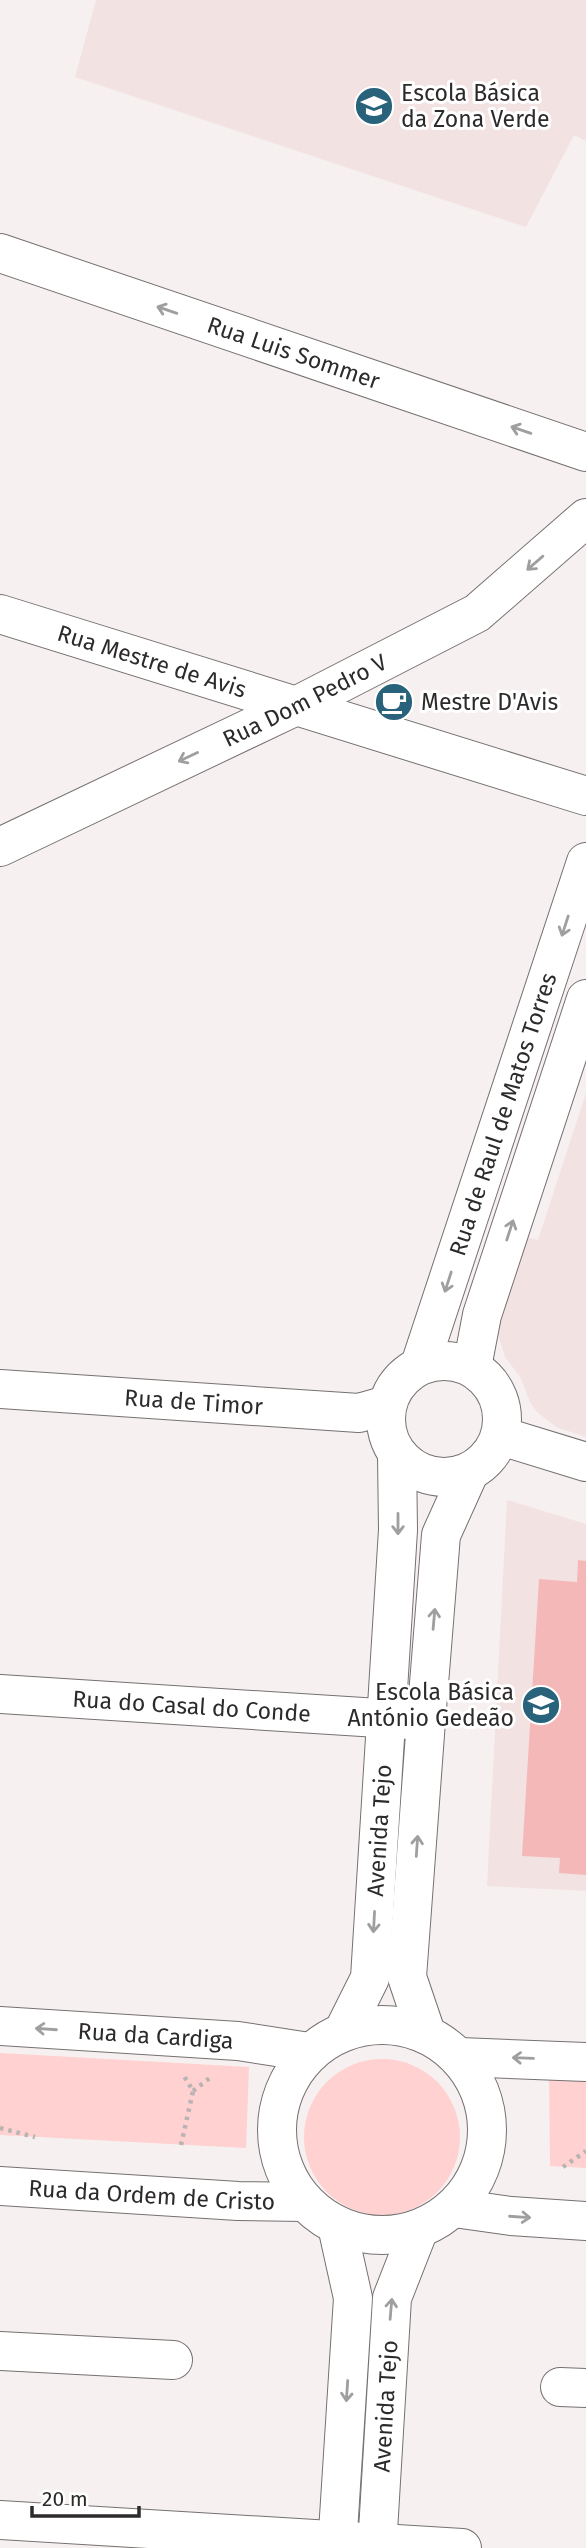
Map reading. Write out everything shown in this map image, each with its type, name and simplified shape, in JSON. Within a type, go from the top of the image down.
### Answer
[{"type":"street","name":"Rua Luis Sommer","points":[[0,253],[586,452]]},
{"type":"street","name":"Rua Dom Pedro V","points":[[0,846],[296,706],[477,613],[586,518]]},
{"type":"street","name":"Rua Mestre de Avis","points":[[0,614],[586,796]]},
{"type":"street","name":"Rua de Raul de Matos Torres","points":[[420,1366],[586,862]]},
{"type":"street","name":"Rua de Raul de Matos Torres","points":[[471,1367],[482,1315],[586,999]]},
{"type":"street","points":[[446,1360],[471,1367],[491,1384],[503,1408],[501,1436],[490,1458],[469,1473],[443,1478],[418,1472],[397,1455],[387,1432],[387,1405],[399,1382],[420,1366],[446,1360]]},
{"type":"street","name":"Rua de Timor","points":[[0,1390],[359,1413],[387,1405]]},
{"type":"street","points":[[501,1436],[586,1462]]},
{"type":"street","name":"Avenida Tejo","points":[[344,2030],[370,1978],[398,1530],[397,1455]]},
{"type":"street","name":"Avenida Tejo","points":[[426,2033],[407,1977],[426,1721],[441,1535],[469,1473]]},
{"type":"street","name":"Rua do Casal do Conde","points":[[0,1694],[426,1721]]},
{"type":"street","points":[[386,2023],[426,2033],[460,2057],[482,2093],[488,2134],[479,2174],[454,2208],[419,2229],[378,2236],[337,2226],[304,2202],[282,2166],[275,2126],[285,2085],[309,2052],[344,2030],[386,2023]]},
{"type":"street","name":"Rua da Cardiga","points":[[0,2026],[238,2041],[309,2052]]},
{"type":"street","points":[[460,2057],[586,2062]]},
{"type":"street","name":"Rua da Ordem de Cristo","points":[[0,2186],[238,2201],[304,2202]]},
{"type":"street","points":[[454,2208],[511,2216],[586,2221]]},
{"type":"street","name":"Avenida Tejo","points":[[337,2226],[353,2298],[337,2545]]},
{"type":"street","name":"Avenida Tejo","points":[[377,2546],[392,2298],[419,2229]]},
{"type":"street","points":[[0,2351],[173,2360]]},
{"type":"street","points":[[0,2519],[289,2536],[337,2545],[462,2548]]},
{"type":"path","points":[[181,2072],[193,2091],[181,2145]]},
{"type":"path","points":[[0,2128],[34,2137]]},
{"type":"path","points":[[563,2167],[586,2151]]},
{"type":"shaded area","name":"Escola Básica da Zona Verde","points":[[96,0],[586,0],[586,141],[574,135],[526,227],[75,77]]},
{"type":"shaded area","points":[[586,1093],[586,1437],[556,1427],[537,1412],[521,1378],[505,1357],[498,1334],[498,1322],[525,1237],[538,1240]]},
{"type":"shaded area","name":"Escola Básica António Gedeão","points":[[507,1500],[586,1524],[586,1891],[487,1886]]},
{"type":"shaded area","points":[[0,2053],[249,2067],[246,2148],[0,2135]]},
{"type":"shaded area","points":[[382,2059],[412,2065],[437,2082],[454,2107],[460,2137],[454,2167],[437,2192],[412,2209],[382,2215],[352,2209],[327,2192],[310,2167],[304,2137],[310,2107],[327,2082],[352,2065]]},
{"type":"shaded area","points":[[549,2077],[586,2079],[586,2168],[550,2166]]},
{"type":"building","points":[[578,1560],[586,1561],[586,1875],[559,1873],[560,1858],[522,1856],[539,1579],[577,1582]]},
{"type":"place","name":"Escola Básica da Zona Verde","points":[[374,106]]},
{"type":"place","name":"Mestre D'Avis","points":[[394,702]]},
{"type":"place","name":"Escola Básica António Gedeão","points":[[541,1705]]}]
